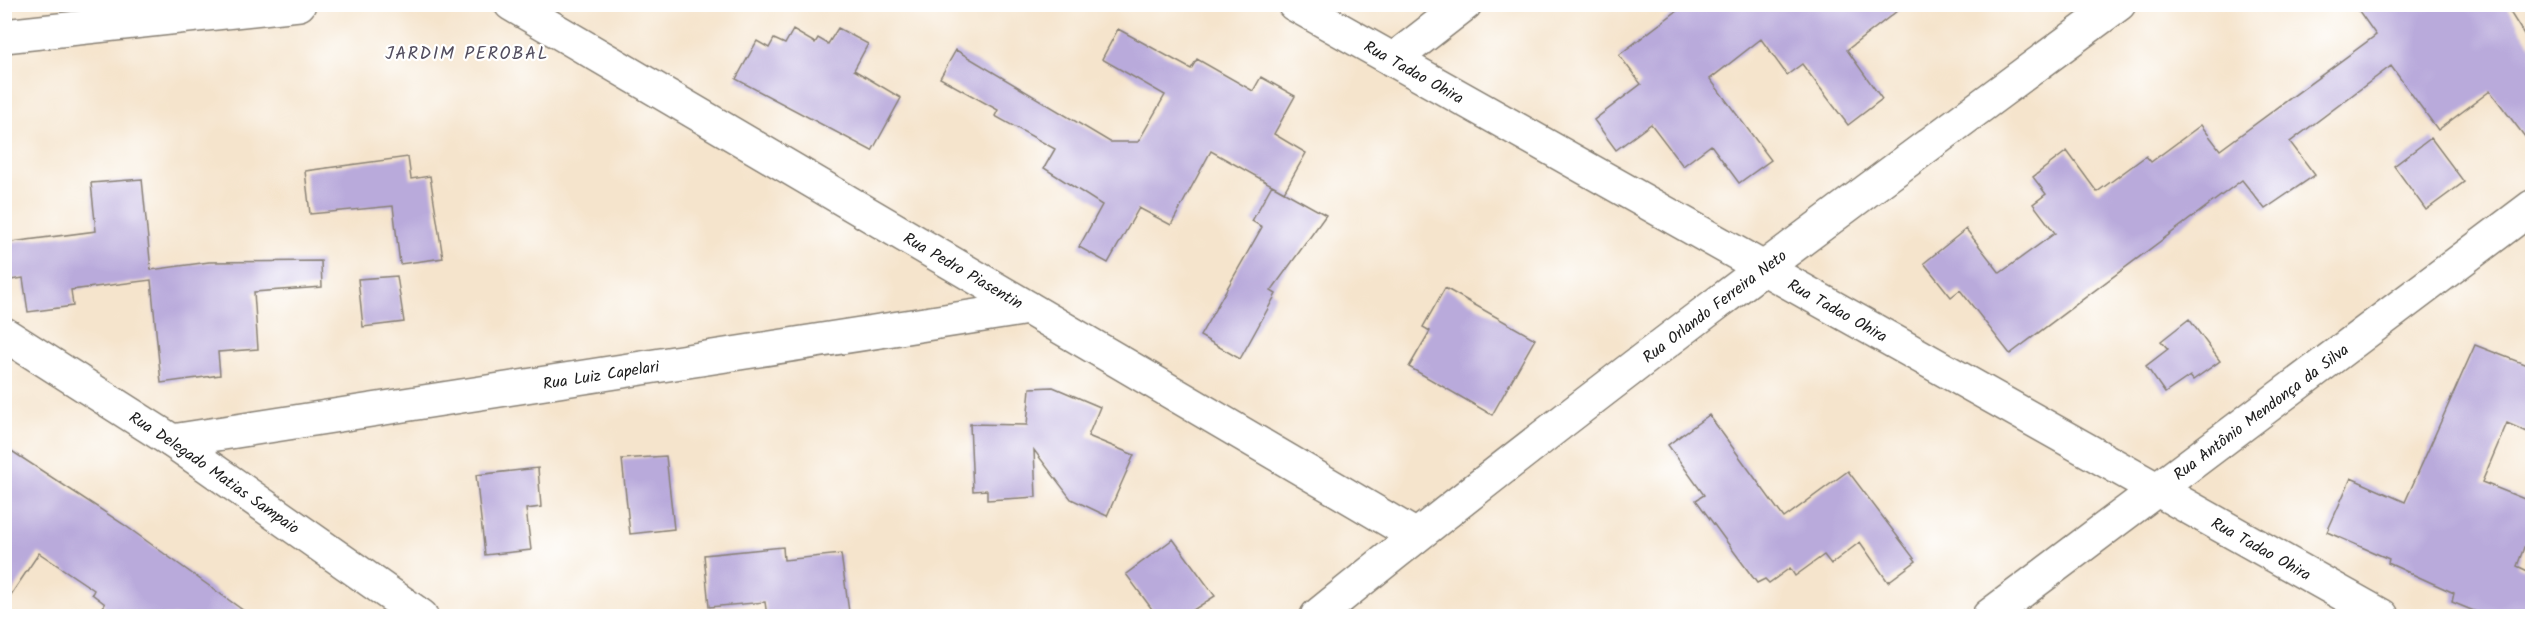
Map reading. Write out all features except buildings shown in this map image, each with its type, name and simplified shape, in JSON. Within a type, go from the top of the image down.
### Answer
[{"type":"street","points":[[4,36],[299,4]]},
{"type":"street","name":"Rua Pedro Piasentin","points":[[511,4],[1416,536]]},
{"type":"street","name":"Rua Tadao Ohira","points":[[1294,4],[2382,616]]},
{"type":"street","points":[[1393,60],[1465,4]]},
{"type":"street","name":"Rua Orlando Ferreira Neto","points":[[1317,616],[1416,536],[1762,268],[2119,4]]},
{"type":"street","name":"Rua Antônio Mendonça da Silva","points":[[1989,616],[2532,207]]},
{"type":"street","name":"Rua Luiz Capelari","points":[[172,441],[1028,308]]},
{"type":"street","name":"Rua Delegado Matias Sampaio","points":[[4,334],[172,441],[421,616]]},
{"type":"district","name":"JARDIM PEROBAL","points":[[467,53]]}]
